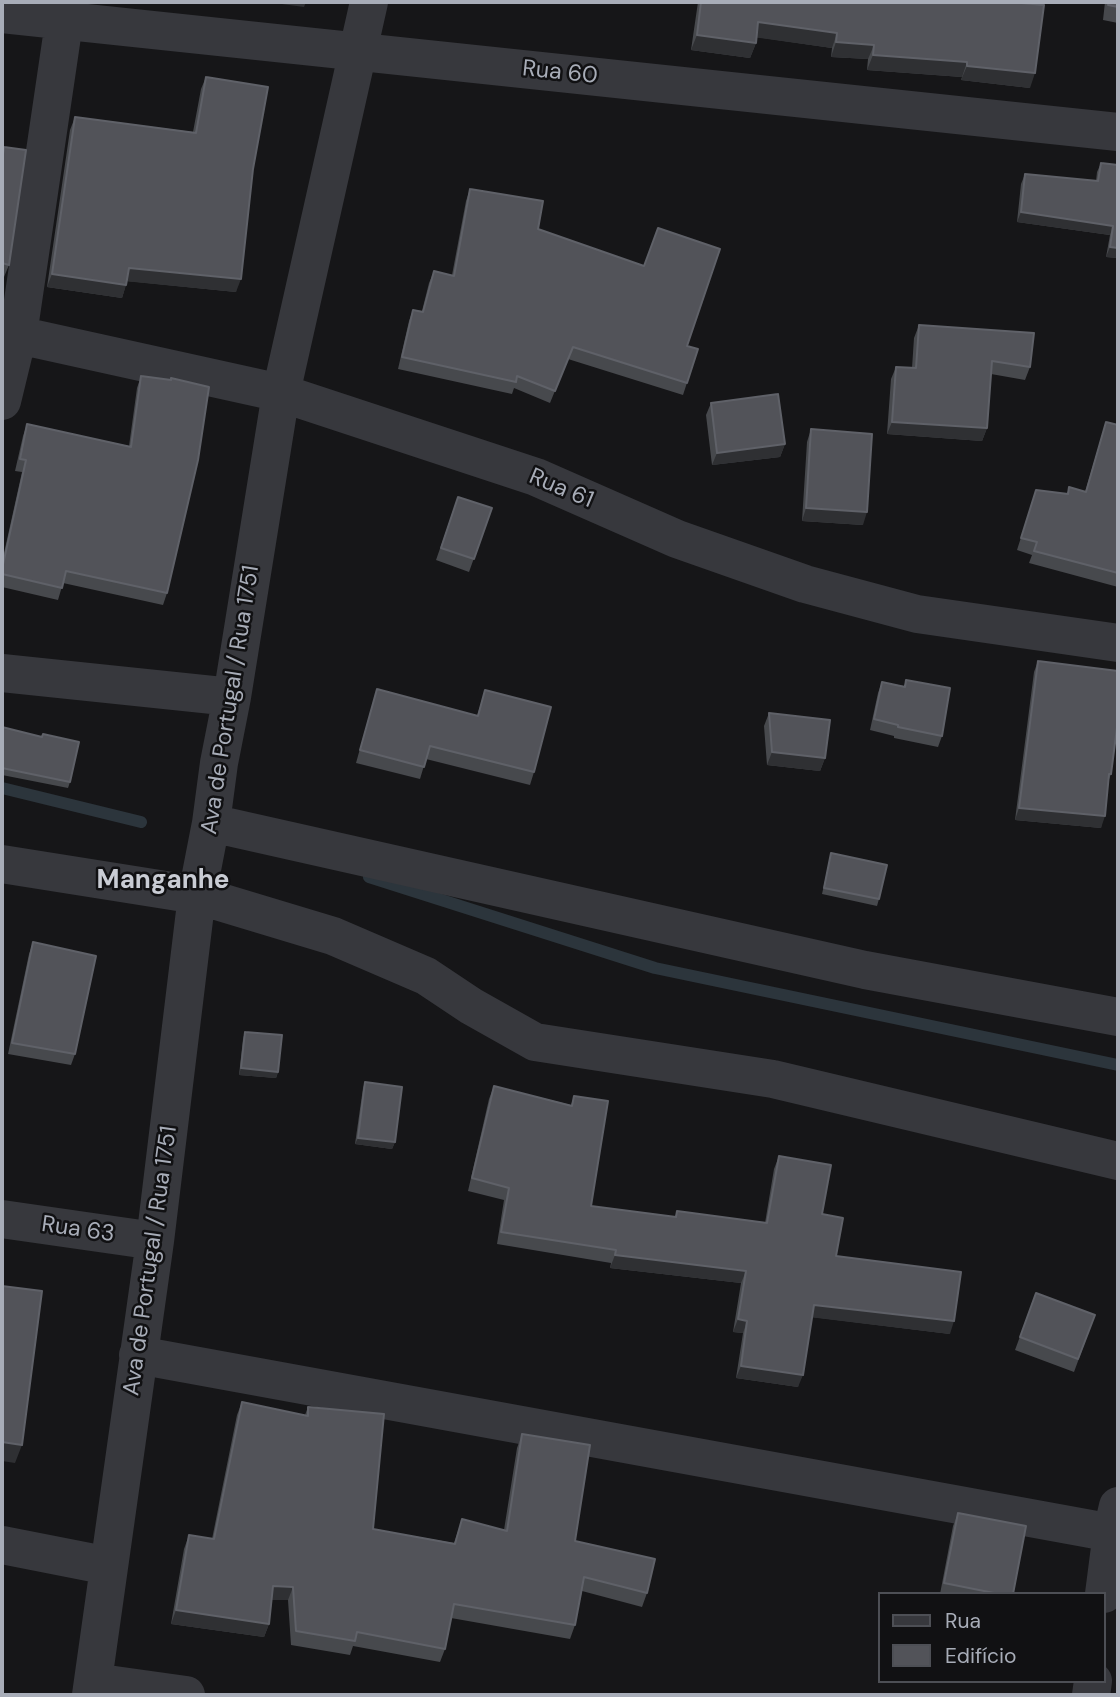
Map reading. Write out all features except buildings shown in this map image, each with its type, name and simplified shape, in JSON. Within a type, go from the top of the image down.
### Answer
[{"type":"street","name":"Ava de Portugal / Rua 1751","points":[[92,1688],[155,1241],[197,895],[281,393],[369,2]]},
{"type":"street","name":"Rua 60","points":[[2,14],[65,11],[359,52],[1118,132]]},
{"type":"street","points":[[2,401],[10,334],[65,11]]},
{"type":"street","name":"Rua 61","points":[[10,334],[281,393],[536,477],[677,539],[805,584],[917,614],[1118,643]]},
{"type":"street","points":[[2,673],[232,697]]},
{"type":"street","points":[[211,823],[865,970],[1118,1017]]},
{"type":"street","points":[[2,864],[197,895],[333,936],[426,976],[471,1006],[535,1042],[773,1079],[1118,1161]]},
{"type":"street","name":"Rua 63","points":[[2,1219],[155,1241]]},
{"type":"street","points":[[138,1355],[1116,1524],[1104,1592]]},
{"type":"street","points":[[2,1545],[109,1566]]},
{"type":"street","points":[[92,1688],[186,1695]]},
{"type":"waterway","points":[[2,788],[141,822]]},
{"type":"waterway","points":[[369,877],[655,968],[1118,1065]]},
{"type":"district","name":"Manganhe","points":[[163,881]]}]
